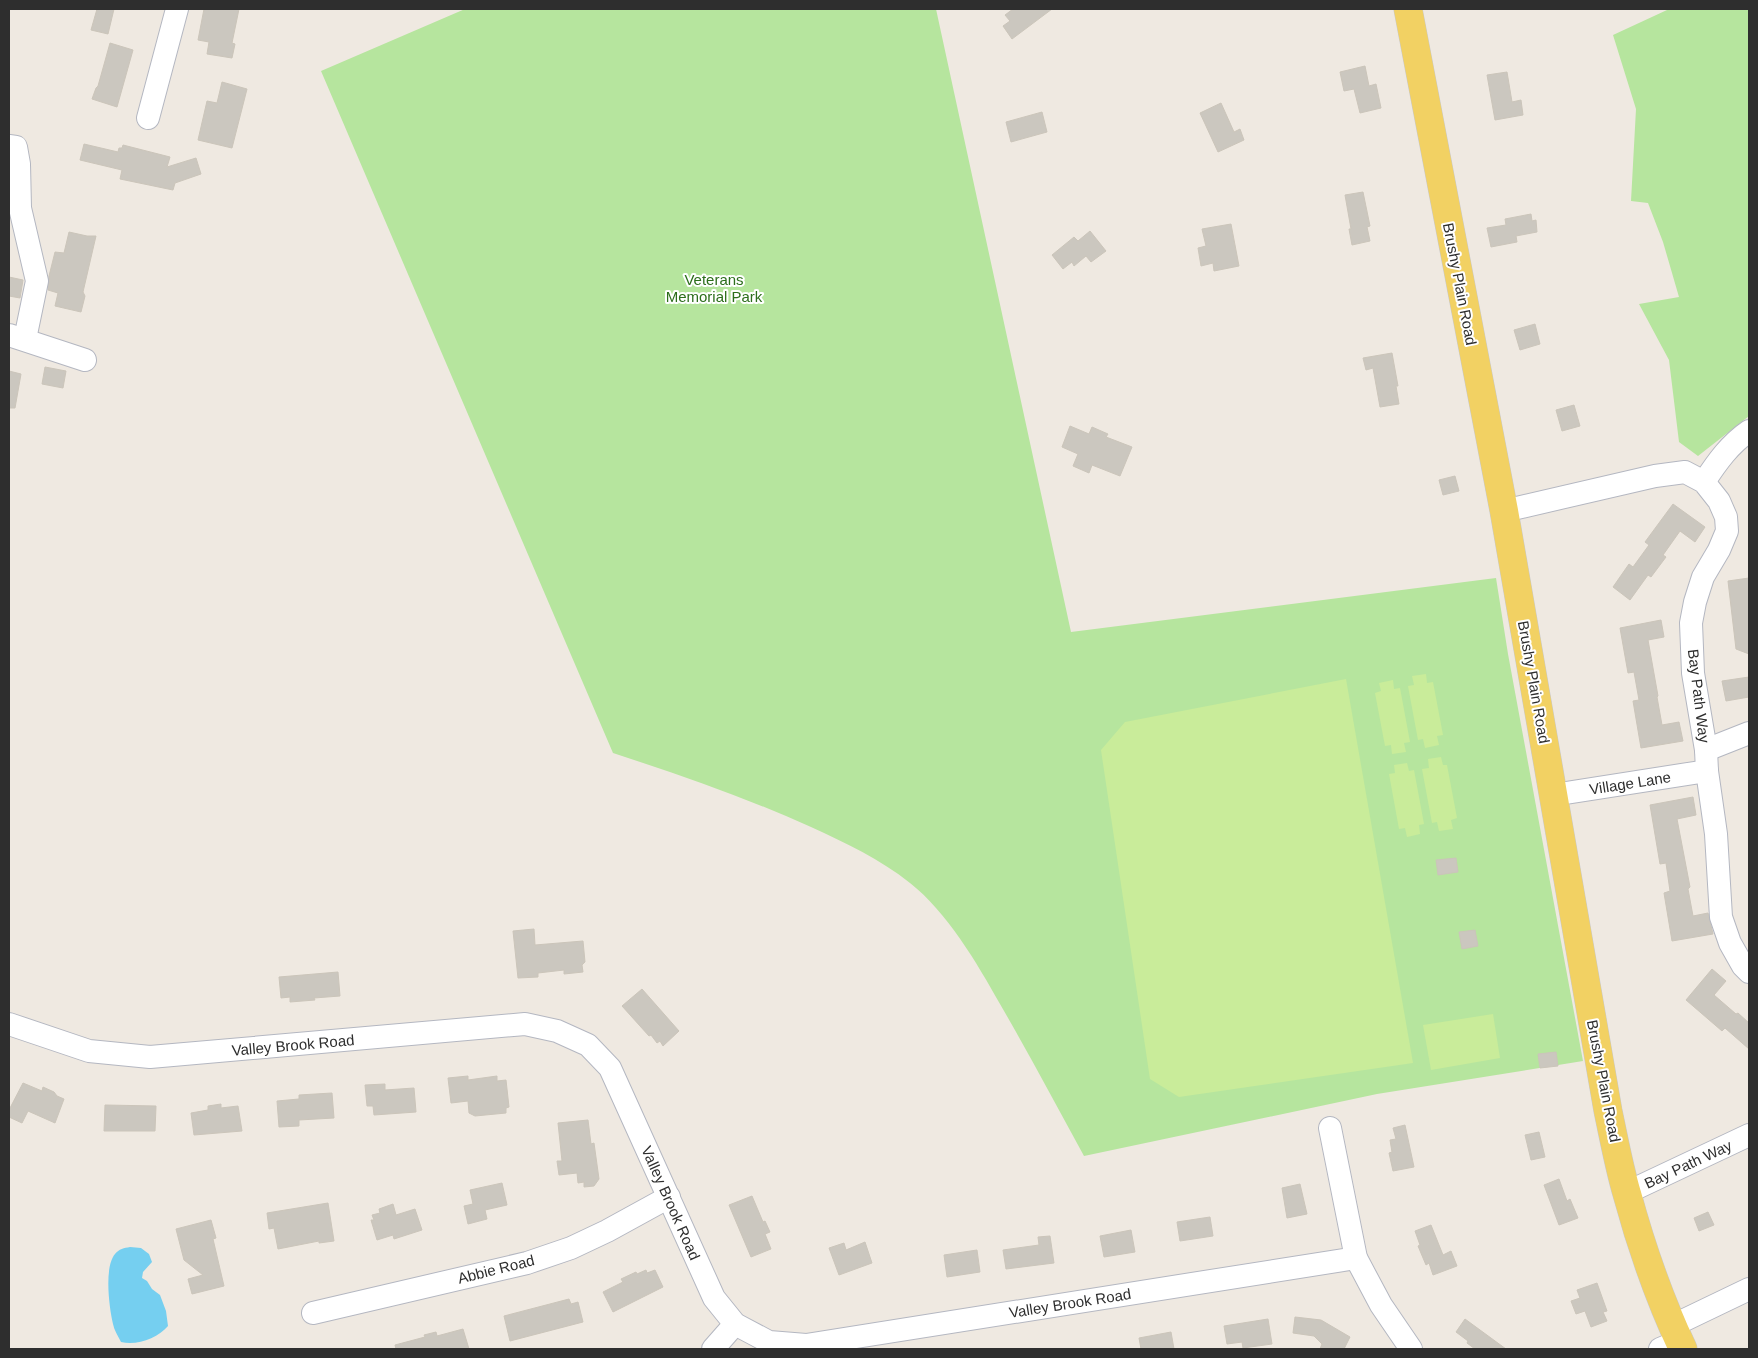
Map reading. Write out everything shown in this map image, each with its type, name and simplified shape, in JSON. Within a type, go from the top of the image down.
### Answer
[{"type":"main road","name":"Brushy Plain Road","points":[[1408,9],[1504,511],[1608,1111],[1626,1193],[1673,1341]]},
{"type":"street","points":[[148,118],[177,9]]},
{"type":"street","points":[[9,146],[16,147],[19,164],[20,208],[37,281],[17,337],[85,360]]},
{"type":"street","points":[[1704,482],[1719,460],[1738,438],[1749,431]]},
{"type":"street","name":"Bay Path Way","points":[[1504,511],[1655,476],[1685,472],[1704,482],[1719,501],[1726,517],[1727,530],[1703,577],[1695,602],[1692,624],[1692,673],[1716,834],[1721,917],[1730,943],[1743,966],[1749,972]]},
{"type":"street","name":"Village Lane","points":[[1553,795],[1706,760],[1749,732]]},
{"type":"street","name":"Valley Brook Road","points":[[9,1024],[88,1051],[150,1057],[525,1024],[557,1031],[588,1045],[610,1068],[714,1298],[735,1324],[769,1342],[806,1345],[1356,1258]]},
{"type":"street","points":[[1330,1128],[1356,1258],[1381,1305],[1411,1349]]},
{"type":"street","name":"Bay Path Way","points":[[1626,1193],[1749,1135]]},
{"type":"street","name":"Abbie Road","points":[[313,1313],[527,1263],[571,1248],[607,1231],[668,1197]]},
{"type":"street","points":[[1673,1341],[1749,1289]]},
{"type":"street","points":[[713,1349],[735,1324]]},
{"type":"green space","name":"Veterans Memorial Park","points":[[465,9],[936,9],[1071,632],[1496,578],[1508,654],[1583,1061],[1377,1094],[1084,1156],[971,955],[949,923],[924,895],[910,883],[887,866],[862,852],[787,816],[713,787],[613,753],[321,71]]},
{"type":"green space","points":[[1666,9],[1749,9],[1749,416],[1698,456],[1679,442],[1669,360],[1639,304],[1679,297],[1663,242],[1648,203],[1631,201],[1636,109],[1613,35]]},
{"type":"green space","points":[[1426,674],[1427,683],[1433,682],[1443,735],[1437,736],[1439,745],[1425,748],[1423,739],[1418,740],[1408,686],[1414,685],[1412,676]]},
{"type":"green space","points":[[1346,679],[1413,1063],[1179,1097],[1150,1079],[1101,750],[1125,722]]},
{"type":"green space","points":[[1393,680],[1394,689],[1400,688],[1410,742],[1404,743],[1406,752],[1392,754],[1391,745],[1385,746],[1375,693],[1381,691],[1379,683]]},
{"type":"green space","points":[[1441,757],[1443,765],[1447,765],[1457,818],[1451,820],[1453,829],[1439,831],[1437,822],[1432,823],[1422,769],[1429,768],[1428,759]]},
{"type":"green space","points":[[1407,763],[1409,771],[1414,770],[1424,824],[1419,825],[1420,834],[1407,837],[1405,828],[1399,829],[1389,774],[1395,773],[1394,765]]},
{"type":"green space","points":[[1493,1014],[1500,1058],[1431,1070],[1423,1025]]},
{"type":"water","points":[[124,1248],[141,1248],[149,1254],[152,1262],[143,1272],[142,1278],[160,1295],[166,1311],[168,1326],[159,1334],[147,1340],[134,1343],[121,1342],[116,1333],[111,1317],[108,1277],[109,1268],[115,1254]]},
{"type":"building","points":[[97,9],[114,9],[108,34],[91,30]]},
{"type":"building","points":[[204,9],[239,9],[232,43],[235,44],[232,58],[207,54],[209,42],[198,40]]},
{"type":"building","points":[[1013,9],[1052,9],[1012,39],[1003,26],[1010,21],[1005,15]]},
{"type":"building","points":[[110,43],[133,50],[117,107],[92,99],[98,86]]},
{"type":"building","points":[[1365,66],[1369,86],[1376,84],[1381,108],[1360,113],[1354,89],[1344,91],[1340,72]]},
{"type":"building","points":[[1507,72],[1512,102],[1521,100],[1523,115],[1495,120],[1487,75]]},
{"type":"building","points":[[222,82],[247,89],[232,148],[198,140],[207,101],[217,103]]},
{"type":"building","points":[[1221,103],[1234,132],[1240,129],[1244,140],[1218,152],[1200,113]]},
{"type":"building","points":[[1042,112],[1047,132],[1011,142],[1006,122]]},
{"type":"building","points":[[84,144],[118,152],[119,148],[122,148],[123,145],[170,157],[167,167],[196,158],[201,174],[175,183],[173,190],[120,179],[122,170],[80,160]]},
{"type":"building","points":[[1363,192],[1370,226],[1367,227],[1370,241],[1352,245],[1345,195]]},
{"type":"building","points":[[1531,214],[1532,221],[1536,220],[1537,232],[1516,236],[1517,242],[1491,247],[1487,228],[1506,225],[1505,219]]},
{"type":"building","points":[[1231,224],[1239,266],[1214,271],[1213,263],[1201,266],[1198,248],[1206,246],[1202,229]]},
{"type":"building","points":[[1090,231],[1106,251],[1091,262],[1086,256],[1074,266],[1072,262],[1063,269],[1052,255],[1074,237],[1078,241]]},
{"type":"building","points":[[69,232],[96,236],[83,292],[85,296],[81,312],[55,306],[58,293],[48,290],[49,276],[55,252],[64,253]]},
{"type":"building","points":[[9,277],[23,280],[20,298],[9,296]]},
{"type":"building","points":[[1535,324],[1540,344],[1520,350],[1514,330]]},
{"type":"building","points":[[1392,353],[1399,404],[1380,407],[1373,368],[1366,370],[1363,358]]},
{"type":"building","points":[[45,367],[66,371],[63,388],[42,384]]},
{"type":"building","points":[[9,371],[21,374],[15,408],[9,408]]},
{"type":"building","points":[[1574,405],[1580,426],[1562,431],[1556,410]]},
{"type":"building","points":[[1070,426],[1089,434],[1092,427],[1108,434],[1106,437],[1132,447],[1120,476],[1092,465],[1089,473],[1073,466],[1078,454],[1062,447]]},
{"type":"building","points":[[1455,476],[1459,491],[1443,495],[1439,480]]},
{"type":"building","points":[[1673,504],[1705,527],[1695,542],[1680,531],[1663,555],[1666,557],[1651,577],[1648,575],[1630,600],[1613,587],[1629,564],[1633,567],[1649,545],[1645,542]]},
{"type":"building","points":[[1749,578],[1749,654],[1736,649],[1728,581]]},
{"type":"building","points":[[1661,620],[1664,637],[1648,640],[1662,725],[1679,722],[1683,741],[1641,748],[1633,701],[1639,700],[1634,672],[1628,673],[1620,628]]},
{"type":"building","points":[[1749,677],[1749,697],[1726,701],[1722,681]]},
{"type":"building","points":[[1693,797],[1696,815],[1677,819],[1690,887],[1688,889],[1693,916],[1708,913],[1713,934],[1672,941],[1664,893],[1670,891],[1666,863],[1660,864],[1650,805]]},
{"type":"building","points":[[1456,858],[1458,872],[1438,875],[1436,860]]},
{"type":"building","points":[[534,929],[535,945],[583,941],[585,962],[582,965],[583,972],[564,974],[564,970],[538,973],[538,977],[518,978],[513,931]]},
{"type":"building","points":[[1475,930],[1478,946],[1462,949],[1459,932]]},
{"type":"building","points":[[1712,969],[1726,981],[1714,995],[1749,1023],[1749,1049],[1725,1028],[1722,1031],[1686,1000]]},
{"type":"building","points":[[338,972],[340,996],[290,1002],[290,997],[281,998],[279,977]]},
{"type":"building","points":[[642,989],[679,1031],[663,1046],[660,1041],[657,1043],[651,1035],[649,1036],[622,1006]]},
{"type":"building","points":[[1556,1052],[1558,1066],[1540,1068],[1538,1054]]},
{"type":"building","points":[[468,1076],[468,1080],[497,1076],[497,1081],[506,1080],[509,1107],[506,1108],[506,1113],[475,1116],[469,1113],[468,1101],[451,1103],[448,1078]]},
{"type":"building","points":[[23,1083],[42,1091],[43,1087],[64,1099],[55,1123],[28,1111],[22,1123],[9,1117],[9,1110]]},
{"type":"building","points":[[385,1084],[385,1090],[414,1088],[416,1112],[374,1115],[373,1106],[367,1106],[365,1085]]},
{"type":"building","points":[[332,1093],[334,1118],[299,1120],[299,1126],[279,1127],[277,1101],[299,1099],[299,1095]]},
{"type":"building","points":[[221,1104],[221,1108],[238,1106],[242,1131],[194,1135],[191,1113],[208,1110],[208,1106]]},
{"type":"building","points":[[105,1105],[156,1106],[155,1131],[104,1131]]},
{"type":"building","points":[[588,1120],[591,1144],[594,1143],[599,1179],[594,1186],[584,1187],[584,1182],[578,1183],[577,1173],[559,1175],[557,1161],[562,1161],[558,1123]]},
{"type":"building","points":[[1405,1125],[1414,1167],[1393,1171],[1389,1153],[1392,1152],[1390,1140],[1396,1139],[1393,1128]]},
{"type":"building","points":[[1539,1132],[1545,1157],[1531,1160],[1525,1135]]},
{"type":"building","points":[[1559,1179],[1567,1201],[1570,1199],[1578,1218],[1559,1225],[1544,1185]]},
{"type":"building","points":[[502,1183],[507,1205],[485,1210],[487,1219],[468,1224],[464,1206],[473,1204],[470,1190]]},
{"type":"building","points":[[1300,1184],[1307,1214],[1287,1218],[1282,1188]]},
{"type":"building","points":[[752,1196],[763,1222],[765,1221],[770,1232],[765,1234],[771,1249],[751,1257],[729,1205]]},
{"type":"building","points":[[328,1203],[334,1241],[319,1243],[319,1241],[278,1249],[274,1228],[269,1229],[267,1213]]},
{"type":"building","points":[[393,1204],[396,1215],[415,1209],[422,1230],[394,1239],[393,1235],[377,1240],[371,1220],[374,1220],[372,1215],[380,1213],[379,1209]]},
{"type":"building","points":[[1708,1212],[1714,1225],[1699,1231],[1694,1218]]},
{"type":"building","points":[[1210,1217],[1213,1236],[1180,1241],[1177,1222]]},
{"type":"building","points":[[211,1220],[216,1238],[213,1239],[224,1286],[192,1294],[188,1279],[203,1275],[184,1260],[176,1229]]},
{"type":"building","points":[[1431,1225],[1443,1255],[1451,1251],[1457,1266],[1433,1275],[1429,1263],[1426,1265],[1418,1246],[1420,1245],[1415,1231]]},
{"type":"building","points":[[1131,1230],[1135,1252],[1104,1257],[1100,1236]]},
{"type":"building","points":[[1050,1236],[1054,1263],[1006,1269],[1003,1250],[1039,1245],[1038,1237]]},
{"type":"building","points":[[865,1242],[872,1263],[839,1275],[829,1248],[844,1243],[846,1250]]},
{"type":"building","points":[[977,1250],[980,1272],[947,1277],[944,1255]]},
{"type":"building","points":[[646,1270],[647,1273],[655,1270],[663,1287],[613,1312],[603,1292],[623,1282],[621,1279],[636,1272],[637,1274]]},
{"type":"building","points":[[1597,1283],[1607,1311],[1603,1312],[1607,1321],[1591,1327],[1585,1311],[1576,1314],[1571,1301],[1580,1298],[1577,1290]]},
{"type":"building","points":[[569,1299],[571,1304],[578,1302],[583,1322],[510,1341],[504,1316]]},
{"type":"building","points":[[1295,1317],[1321,1320],[1350,1337],[1344,1349],[1320,1349],[1322,1344],[1314,1336],[1293,1333]]},
{"type":"building","points":[[1268,1319],[1272,1344],[1243,1348],[1242,1342],[1227,1344],[1224,1326]]},
{"type":"building","points":[[1465,1319],[1506,1349],[1475,1349],[1456,1332]]},
{"type":"building","points":[[463,1329],[469,1349],[396,1349],[395,1345],[425,1337],[424,1335],[436,1332],[437,1336]]},
{"type":"building","points":[[1171,1332],[1174,1349],[1141,1349],[1139,1338]]}]
